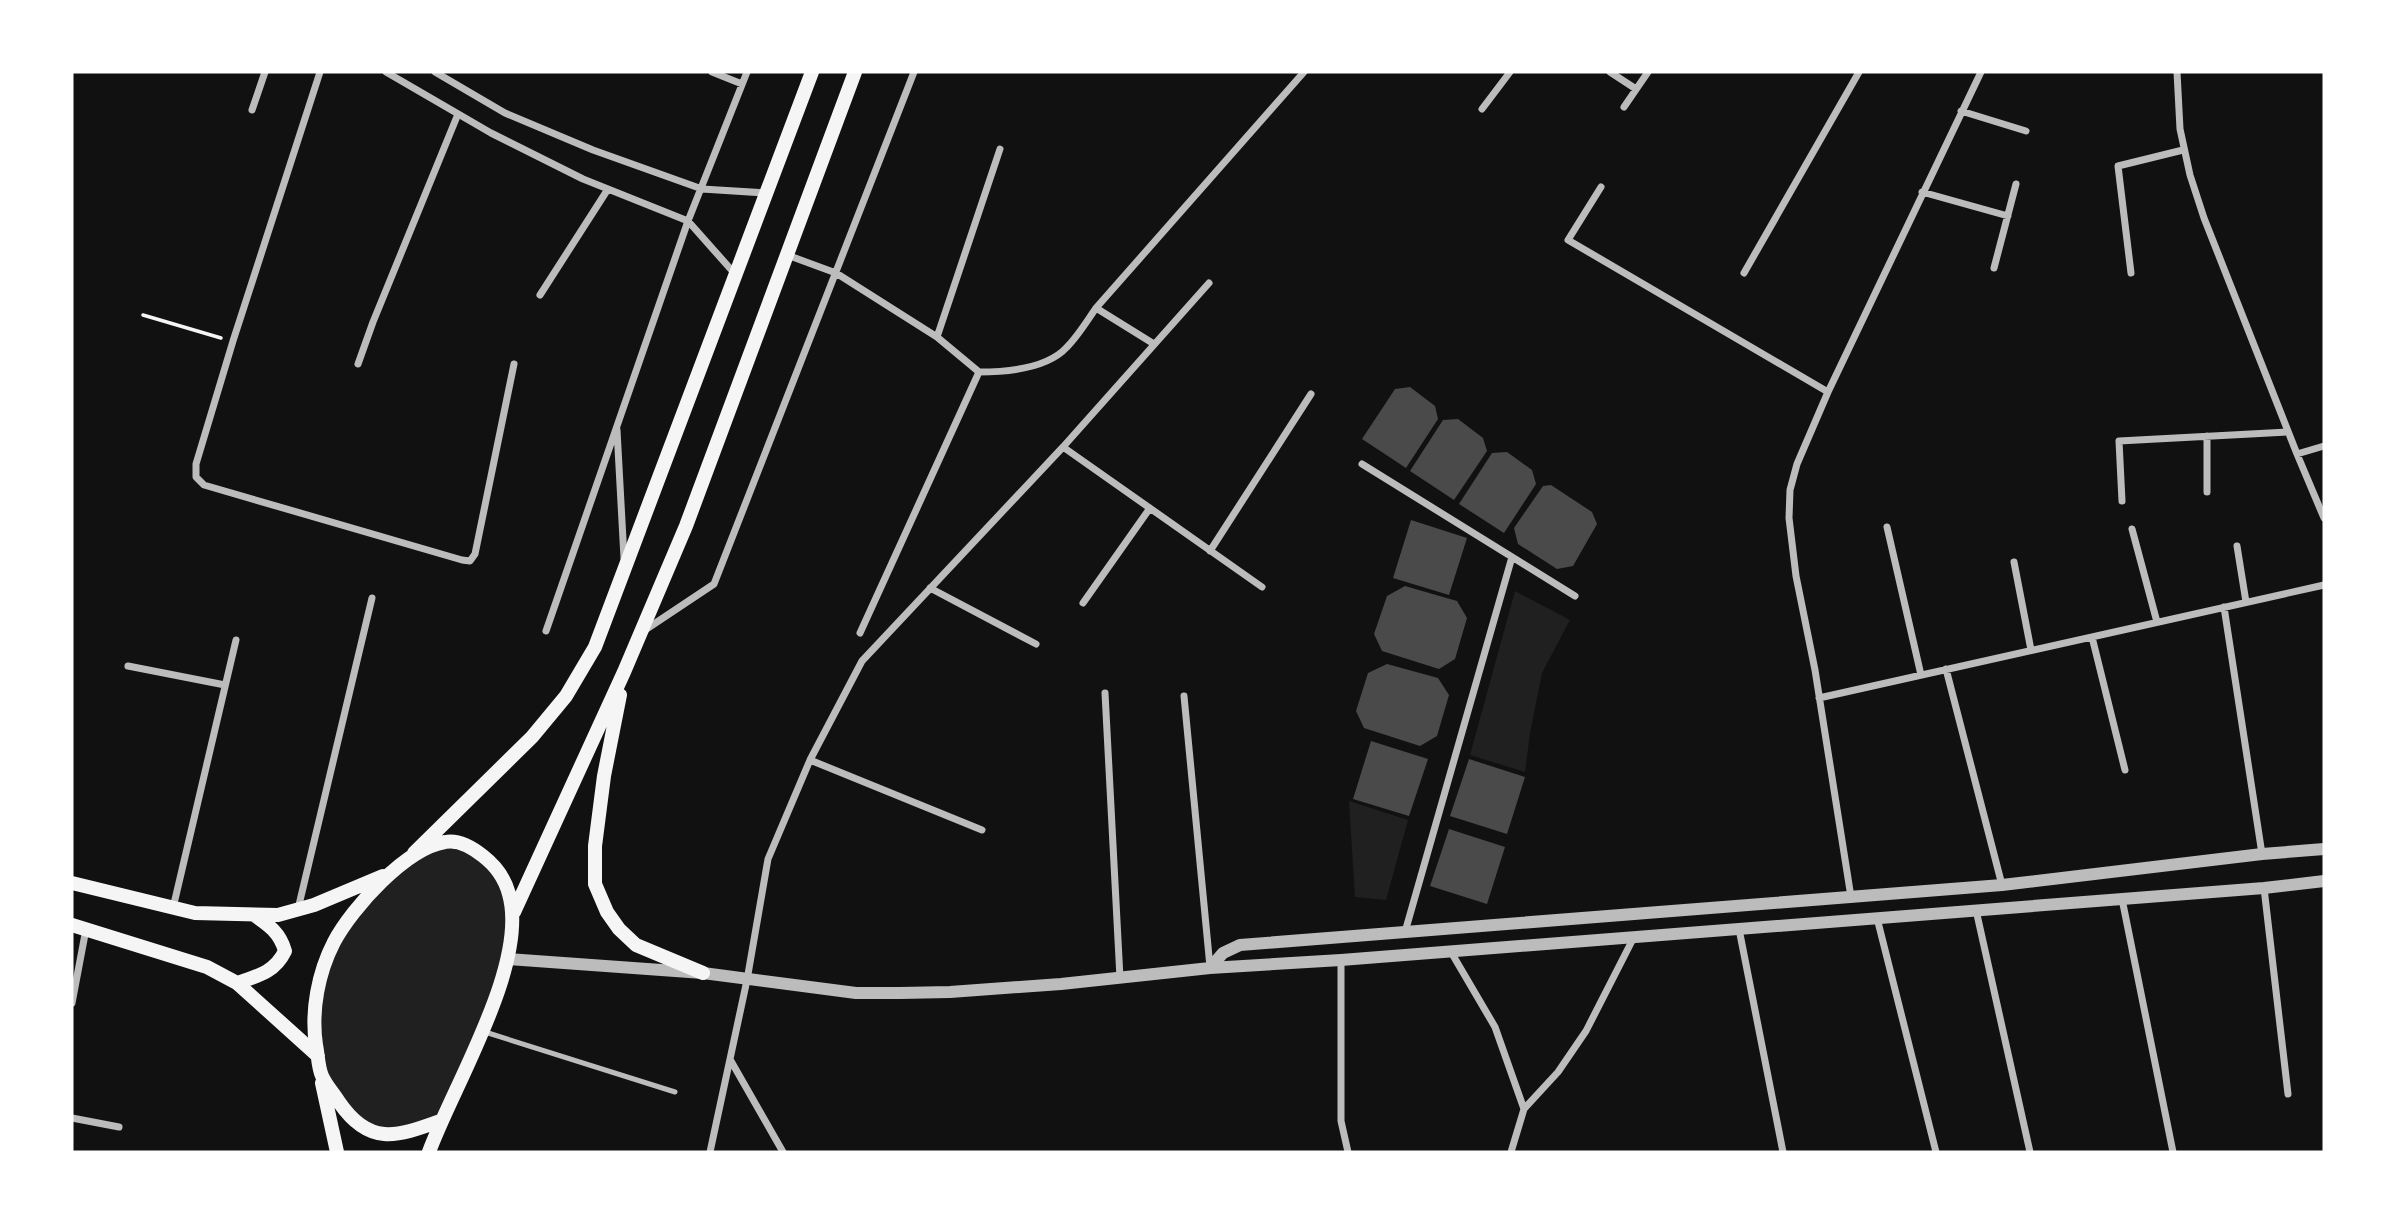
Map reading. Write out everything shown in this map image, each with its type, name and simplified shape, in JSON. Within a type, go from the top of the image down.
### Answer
[{"type":"main road","points":[[337,1152],[314,1030],[321,974],[333,944],[347,919],[532,737],[566,696],[595,647],[812,72]]},
{"type":"main road","points":[[431,1152],[440,1121],[467,1071],[507,959],[514,912],[624,672],[686,526],[855,72]]},
{"type":"main road","points":[[624,672],[604,776],[595,846],[596,884],[607,912],[619,929],[636,945],[703,973]]},
{"type":"main road","points":[[414,853],[445,841],[460,843],[475,850],[493,864],[506,884],[514,912]]},
{"type":"main road","points":[[72,883],[195,914],[278,915],[394,871]]},
{"type":"main road","points":[[237,983],[266,973],[279,963],[285,951],[281,937],[270,925],[253,915]]},
{"type":"main road","points":[[79,927],[207,967],[237,983],[318,1056]]},
{"type":"main road","points":[[321,1074],[359,1126],[384,1135],[410,1132],[440,1121]]},
{"type":"street","points":[[252,110],[265,72]]},
{"type":"street","points":[[320,72],[233,341],[196,464],[196,477],[204,485],[462,561],[470,561],[475,554],[514,364]]},
{"type":"street","points":[[386,72],[514,144],[608,189],[688,221],[735,274]]},
{"type":"street","points":[[435,72],[505,113],[593,150],[702,188],[766,193]]},
{"type":"street","points":[[712,72],[742,84]]},
{"type":"street","points":[[546,631],[688,221],[747,72]]},
{"type":"street","points":[[641,632],[714,584],[914,72]]},
{"type":"street","points":[[786,254],[836,273],[937,337],[979,372],[1007,372],[1037,364],[1065,350],[1096,308],[1304,72]]},
{"type":"street","points":[[1482,110],[1510,72]]},
{"type":"street","points":[[1610,72],[1636,89]]},
{"type":"street","points":[[1624,107],[1648,72]]},
{"type":"street","points":[[1744,273],[1860,72]]},
{"type":"street","points":[[1851,897],[1796,576],[1789,518],[1790,491],[1797,464],[1828,392],[1981,72]]},
{"type":"street","points":[[2177,72],[2183,150],[2204,218],[2324,518]]},
{"type":"street","points":[[1962,111],[2026,131]]},
{"type":"street","points":[[358,364],[458,114]]},
{"type":"street","points":[[937,337],[1000,149]]},
{"type":"street","points":[[2131,273],[2118,166],[2183,150]]},
{"type":"street","points":[[1994,268],[2016,184]]},
{"type":"street","points":[[1601,187],[1568,240],[1828,392]]},
{"type":"street","points":[[540,295],[608,189]]},
{"type":"street","points":[[1922,192],[2008,216]]},
{"type":"street","points":[[710,1152],[747,980],[768,859],[810,760],[862,661],[1063,447],[1209,282]]},
{"type":"street","points":[[1096,308],[1154,344]]},
{"type":"street","points":[[860,633],[979,372]]},
{"type":"street","points":[[1210,551],[1311,394]]},
{"type":"street","points":[[617,426],[624,568]]},
{"type":"street","points":[[2122,501],[2119,442],[2288,432]]},
{"type":"street","points":[[2207,436],[2207,492]]},
{"type":"street","points":[[2297,454],[2324,446]]},
{"type":"street","points":[[1063,447],[1262,587]]},
{"type":"street","points":[[1362,464],[1574,596]]},
{"type":"street","points":[[1083,603],[1150,508]]},
{"type":"street","points":[[1887,527],[1921,675]]},
{"type":"street","points":[[2132,529],[2157,622]]},
{"type":"street","points":[[2237,546],[2246,602]]},
{"type":"street","points":[[1405,932],[1512,557]]},
{"type":"street","points":[[2014,562],[2031,650]]},
{"type":"street","points":[[1819,698],[2324,585]]},
{"type":"street","points":[[930,589],[1035,644]]},
{"type":"street","points":[[298,909],[372,598]]},
{"type":"street","points":[[2224,607],[2262,854]]},
{"type":"street","points":[[2092,637],[2125,770]]},
{"type":"street","points":[[173,908],[236,640]]},
{"type":"street","points":[[128,666],[225,685]]},
{"type":"street","points":[[1946,669],[2002,885]]},
{"type":"street","points":[[1105,693],[1120,978]]},
{"type":"street","points":[[1184,696],[1210,968]]},
{"type":"street","points":[[810,760],[982,830]]},
{"type":"street","points":[[1210,968],[1223,953],[1240,945],[2002,885],[2324,849]]},
{"type":"street","points":[[507,959],[703,973],[856,993],[950,992],[1210,968],[1976,911],[2324,881]]},
{"type":"street","points":[[2264,888],[2288,1094]]},
{"type":"street","points":[[2122,899],[2173,1152]]},
{"type":"street","points":[[1707,908],[1708,931]]},
{"type":"street","points":[[1976,911],[2030,1152]]},
{"type":"street","points":[[1877,918],[1936,1152]]},
{"type":"street","points":[[72,1003],[79,927]]},
{"type":"street","points":[[1739,929],[1783,1152]]},
{"type":"street","points":[[1511,1152],[1524,1109],[1558,1072],[1586,1031],[1634,937]]},
{"type":"street","points":[[1450,951],[1495,1027],[1524,1109]]},
{"type":"street","points":[[1341,960],[1341,1121],[1348,1152]]},
{"type":"street","points":[[730,1061],[783,1152]]},
{"type":"street","points":[[72,1118],[119,1127]]},
{"type":"lane","points":[[482,1031],[676,1092]]},
{"type":"path","points":[[143,315],[233,341]]},
{"type":"shaded area","points":[[1515,591],[1570,620],[1542,673],[1525,772],[1470,755]]},
{"type":"shaded area","points":[[1349,801],[1408,820],[1386,900],[1355,897]]},
{"type":"shaded area","points":[[444,846],[473,853],[502,886],[509,928],[492,993],[438,1117],[384,1132],[362,1123],[325,1074],[318,1005],[335,948],[378,891],[418,856]]},
{"type":"building","points":[[1410,387],[1435,406],[1438,419],[1406,468],[1362,439],[1395,389]]},
{"type":"building","points":[[1458,419],[1483,438],[1487,451],[1454,500],[1410,471],[1443,420]]},
{"type":"building","points":[[1507,452],[1532,470],[1536,484],[1504,533],[1459,504],[1492,453]]},
{"type":"building","points":[[1551,485],[1592,512],[1597,524],[1573,566],[1557,569],[1518,544],[1514,528],[1543,486]]},
{"type":"building","points":[[1411,520],[1467,538],[1449,595],[1393,578]]},
{"type":"building","points":[[1405,586],[1457,601],[1467,618],[1455,659],[1439,669],[1382,651],[1374,634],[1387,596]]},
{"type":"building","points":[[1387,664],[1438,678],[1449,695],[1437,736],[1420,746],[1364,728],[1356,711],[1368,673]]},
{"type":"building","points":[[1371,741],[1428,759],[1409,816],[1353,799]]},
{"type":"building","points":[[1469,759],[1525,777],[1507,834],[1450,816]]},
{"type":"building","points":[[1449,829],[1505,847],[1487,904],[1430,886]]}]
